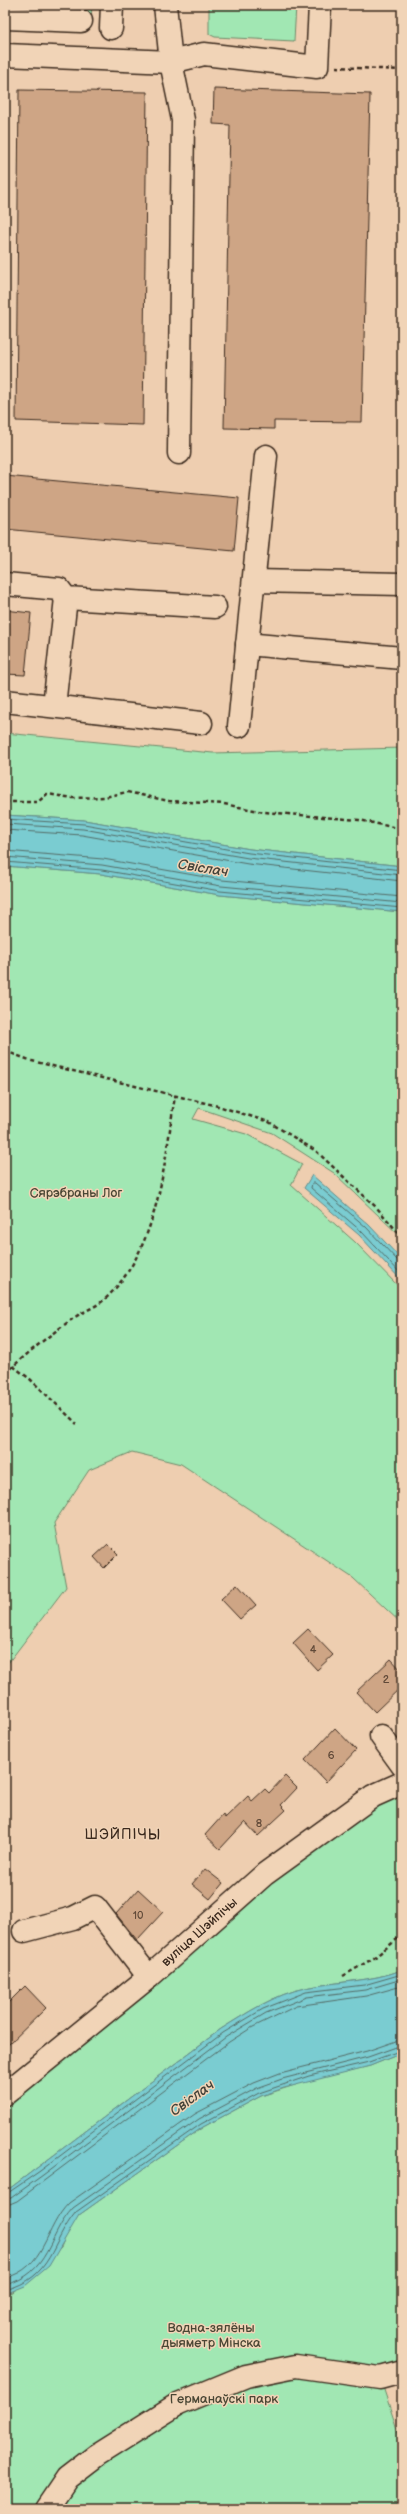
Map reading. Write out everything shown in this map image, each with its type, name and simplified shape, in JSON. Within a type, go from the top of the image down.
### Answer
[{"type":"street","points":[[111,28],[112,5]]},
{"type":"street","points":[[165,5],[171,62],[183,120],[179,453]]},
{"type":"street","points":[[5,55],[171,62],[204,54],[318,66],[320,5]]},
{"type":"street","points":[[5,18],[81,21]]},
{"type":"street","points":[[239,726],[266,456]]},
{"type":"street","points":[[254,580],[402,584]]},
{"type":"street","points":[[5,584],[59,589],[66,598],[54,706]]},
{"type":"street","points":[[66,598],[215,607]]},
{"type":"street","points":[[247,644],[402,658]]},
{"type":"street","points":[[5,701],[201,723]]},
{"type":"street","points":[[381,1736],[402,1765]]},
{"type":"street","name":"вуліца Шэйпічы","points":[[5,2094],[149,1977],[266,1874],[373,1796],[402,1782]]},
{"type":"street","points":[[24,1931],[73,1918],[95,1908],[149,1977]]},
{"type":"street","points":[[46,2509],[67,2478],[97,2455],[178,2404],[246,2376],[296,2366],[380,2378],[402,2372]]},
{"type":"path","points":[[318,66],[402,70]]},
{"type":"path","points":[[5,802],[38,802],[47,794],[73,798],[104,797],[127,792],[169,801],[224,804],[264,812],[359,820],[402,828]]},
{"type":"path","points":[[5,1051],[46,1065],[175,1096],[269,1122],[316,1151],[377,1208],[402,1237]]},
{"type":"path","points":[[5,1374],[30,1350],[73,1318],[104,1299],[132,1264],[154,1212],[166,1164],[175,1096]]},
{"type":"path","points":[[13,1366],[30,1379],[77,1424]]},
{"type":"path","points":[[343,1976],[374,1958],[402,1935]]},
{"type":"green space","points":[[5,5],[92,5],[91,16],[5,13]]},
{"type":"green space","points":[[209,5],[296,5],[294,41],[215,37],[209,34]]},
{"type":"green space","points":[[5,733],[213,753],[402,748],[402,866],[250,849],[84,820],[5,815]]},
{"type":"green space","name":"Сярэбраны Лог","points":[[5,866],[101,874],[220,895],[402,912],[402,1238],[334,1173],[272,1133],[199,1108],[193,1119],[246,1134],[302,1164],[291,1185],[355,1242],[402,1290],[402,1624],[353,1578],[181,1464],[132,1452],[89,1470],[54,1523],[66,1587],[5,1667]]},
{"type":"green space","points":[[402,1790],[402,1970],[378,1977],[306,1988],[272,1999],[221,2029],[5,2192],[5,2104],[309,1849]]},
{"type":"green space","name":"Водна-зялёны дыяметр Мінска","points":[[402,2053],[402,2372],[380,2378],[402,2444],[402,2493],[399,2509],[5,2509],[5,2294],[13,2292],[61,2247],[71,2224],[79,2215],[203,2127],[261,2096],[310,2080],[370,2066]]},
{"type":"water","name":"Свіслач","points":[[5,815],[84,820],[250,849],[402,866],[402,912],[220,895],[101,874],[5,866]]},
{"type":"water","points":[[312,1175],[369,1225],[402,1260],[402,1281],[359,1235],[304,1188]]},
{"type":"water","name":"Свіслач","points":[[402,1970],[402,2053],[370,2066],[284,2088],[261,2096],[203,2127],[79,2215],[49,2266],[25,2286],[5,2294],[5,2192],[221,2029],[272,1999],[306,1988],[378,1977]]},
{"type":"building","points":[[214,89],[370,94],[362,422],[274,421],[274,429],[224,428],[230,125],[213,124]]},
{"type":"building","points":[[19,90],[147,92],[143,425],[16,421]]},
{"type":"building","points":[[5,476],[239,498],[234,551],[5,529]]},
{"type":"building","points":[[5,610],[31,613],[25,675],[5,674]]},
{"type":"building","points":[[108,1544],[118,1554],[104,1568],[94,1557]]},
{"type":"building","points":[[237,1584],[256,1605],[240,1619],[221,1599]]},
{"type":"building","points":[[308,1629],[333,1655],[317,1670],[293,1643]]},
{"type":"building","points":[[391,1659],[402,1671],[402,1686],[375,1712],[356,1692]]},
{"type":"building","points":[[335,1728],[356,1750],[326,1782],[305,1760]]},
{"type":"building","points":[[285,1776],[297,1788],[281,1805],[286,1810],[258,1836],[245,1822],[220,1849],[205,1835],[223,1815],[225,1818],[248,1796],[252,1801],[265,1789],[269,1793]]},
{"type":"building","points":[[205,1869],[223,1883],[210,1899],[192,1884]]},
{"type":"building","points":[[138,1889],[163,1912],[137,1940],[116,1914]]},
{"type":"building","points":[[25,1986],[46,2008],[5,2048],[5,2006]]},
{"type":"district","name":"ШЭЙПІЧЫ","points":[[123,1834]]},
{"type":"park label","name":"Германаўскі парк","points":[[224,2399]]}]
